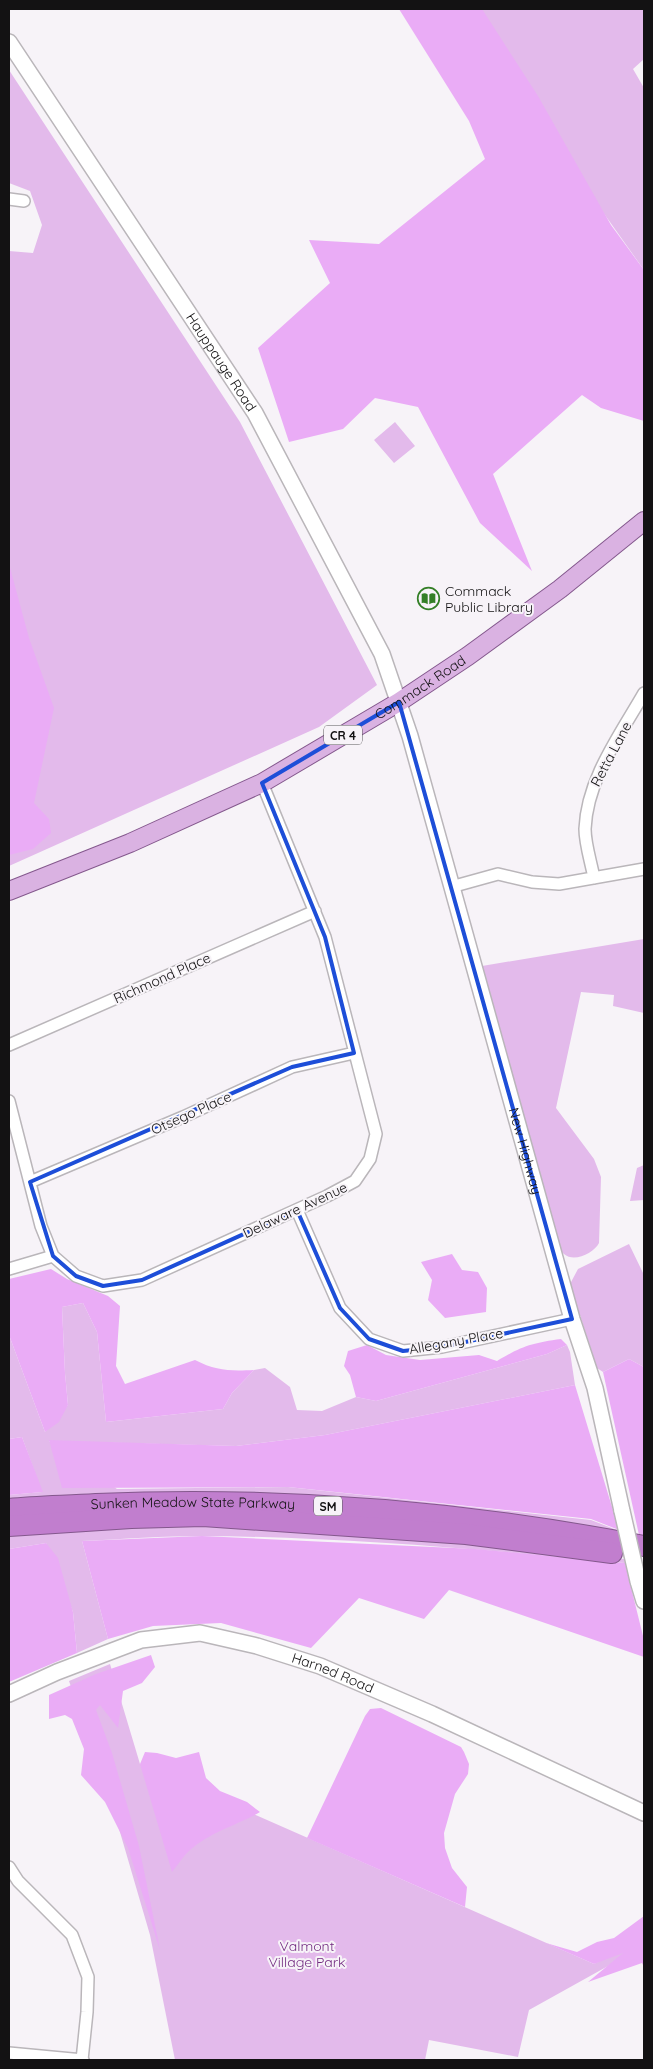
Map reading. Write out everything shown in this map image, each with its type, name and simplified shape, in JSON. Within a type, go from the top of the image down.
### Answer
[{"type":"highway","name":"Sunken Meadow State Parkway","points":[[9,1509],[156,1502],[251,1502],[374,1509],[498,1521],[644,1546]]},
{"type":"highway","name":"Sunken Meadow State Parkway","points":[[9,1526],[131,1518],[203,1516],[466,1534],[592,1550],[644,1559]]},
{"type":"main road","name":"Commack Road","points":[[9,891],[130,843],[262,783],[399,702],[468,656],[560,589],[644,521]]},
{"type":"street","name":"Hauppauge Road","points":[[9,42],[255,413],[382,654],[399,702]]},
{"type":"street","points":[[9,199],[24,201]]},
{"type":"street","name":"Retta Lane","points":[[594,878],[585,830],[590,793],[610,751],[644,693]]},
{"type":"street","name":"New Highway","points":[[399,702],[572,1319],[595,1388],[644,1601]]},
{"type":"street","name":"Delaware Avenue","points":[[9,1100],[41,1226],[53,1256],[76,1276],[103,1286],[142,1280],[297,1210],[355,1181],[370,1159],[376,1134],[327,947],[315,911],[262,783]]},
{"type":"street","points":[[451,887],[498,874],[532,882],[559,884],[644,869]]},
{"type":"street","name":"Richmond Place","points":[[9,1045],[315,911]]},
{"type":"street","name":"Otsego Place","points":[[30,1182],[183,1117],[292,1067],[354,1053]]},
{"type":"street","name":"Allegany Place","points":[[297,1210],[340,1308],[369,1339],[403,1351],[442,1347],[572,1319]]},
{"type":"street","points":[[9,1269],[53,1256]]},
{"type":"street","name":"Harned Road","points":[[9,1694],[57,1672],[142,1640],[200,1633],[257,1646],[320,1666],[432,1714],[644,1813]]},
{"type":"street","points":[[9,1867],[18,1881],[72,1935],[88,1977],[88,2012],[82,2060],[9,2052]]},
{"type":"highlighted area","points":[[399,702],[572,1319],[442,1347],[403,1351],[369,1339],[340,1308],[297,1210],[142,1280],[103,1286],[76,1276],[53,1256],[30,1182],[292,1067],[354,1053],[325,937],[262,783]]},
{"type":"green space","points":[[459,9],[644,9],[644,59],[633,69],[644,88],[644,270]]},
{"type":"green space","points":[[9,70],[240,422],[377,685],[319,727],[9,866],[9,251],[33,253],[42,225],[30,191],[9,183]]},
{"type":"green space","points":[[395,422],[415,446],[394,463],[374,440]]},
{"type":"green space","points":[[644,939],[644,1013],[613,1006],[614,995],[581,992],[556,1108],[594,1159],[601,1177],[599,1243],[593,1250],[583,1256],[568,1257],[557,1245],[482,966]]},
{"type":"green space","points":[[644,1165],[644,1200],[630,1201],[637,1168]]},
{"type":"green space","points":[[629,1244],[644,1275],[644,1367],[629,1359],[603,1372],[597,1368],[570,1284],[578,1269]]},
{"type":"green space","points":[[83,1303],[97,1332],[106,1422],[223,1409],[232,1393],[254,1370],[265,1368],[290,1387],[297,1410],[322,1411],[356,1397],[376,1401],[547,1354],[567,1345],[570,1352],[575,1385],[325,1435],[236,1446],[49,1441],[117,1489],[288,1487],[591,1520],[617,1530],[618,1535],[9,1503],[9,1495],[42,1492],[22,1437],[9,1439],[9,1335],[45,1432],[68,1405],[62,1307]]},
{"type":"green space","points":[[175,1525],[376,1532],[624,1559],[625,1563],[467,1549],[309,1539],[188,1536],[82,1541],[108,1639],[77,1653],[73,1612],[46,1543],[9,1549],[9,1533]]},
{"type":"green space","name":"Valmont Village Park","points":[[110,1664],[140,1764],[594,1964],[644,1936],[644,1946],[529,2010],[518,2057],[429,2040],[425,2060],[175,2060],[150,1935],[115,1815],[69,1681]]},
{"type":"shaded area","points":[[399,9],[482,9],[538,96],[611,225],[644,270],[644,421],[601,408],[582,395],[493,474],[532,571],[480,523],[418,407],[375,398],[343,429],[289,442],[258,348],[330,283],[309,240],[379,244],[485,159],[469,121]]},
{"type":"shaded area","points":[[9,564],[29,638],[54,708],[34,803],[49,819],[51,833],[33,849],[9,855]]},
{"type":"shaded area","points":[[452,1254],[462,1270],[478,1272],[487,1288],[486,1312],[445,1318],[428,1300],[432,1280],[421,1262]]},
{"type":"shaded area","points":[[51,1269],[67,1279],[108,1296],[120,1306],[116,1366],[125,1384],[195,1360],[223,1370],[254,1370],[232,1393],[223,1409],[106,1422],[97,1332],[83,1303],[62,1307],[68,1405],[59,1422],[45,1432],[9,1335],[9,1279]]},
{"type":"shaded area","points":[[561,1339],[567,1345],[547,1354],[376,1401],[356,1397],[350,1375],[344,1366],[348,1351],[367,1345],[386,1355],[420,1360],[479,1355],[497,1361],[528,1346]]},
{"type":"shaded area","points":[[629,1359],[644,1367],[644,1537],[639,1535],[603,1372]]},
{"type":"shaded area","points":[[575,1385],[619,1530],[591,1519],[288,1487],[62,1488],[49,1440],[236,1446],[325,1435]]},
{"type":"shaded area","points":[[22,1437],[43,1492],[9,1495],[9,1439]]},
{"type":"shaded area","points":[[202,1536],[475,1549],[625,1563],[644,1640],[644,1657],[449,1590],[424,1619],[359,1598],[311,1648],[221,1623],[153,1626],[108,1639],[82,1541]]},
{"type":"shaded area","points":[[46,1543],[58,1558],[73,1612],[77,1653],[9,1682],[9,1549]]},
{"type":"shaded area","points":[[151,1655],[155,1667],[142,1683],[123,1691],[118,1728],[100,1705],[96,1710],[112,1753],[139,1846],[160,1950],[128,1848],[105,1802],[81,1775],[84,1749],[72,1719],[65,1715],[49,1719],[49,1695],[96,1674]]},
{"type":"shaded area","points":[[381,1708],[461,1747],[464,1752],[469,1764],[468,1774],[455,1794],[444,1833],[445,1848],[452,1868],[467,1887],[465,1907],[307,1838],[365,1716],[370,1709]]},
{"type":"shaded area","points":[[145,1752],[176,1758],[199,1752],[206,1778],[220,1791],[247,1802],[260,1812],[206,1838],[185,1855],[172,1872],[140,1764]]},
{"type":"shaded area","points":[[644,1916],[644,1967],[642,1963],[588,1982],[623,1953],[594,1964],[546,1943],[577,1952],[597,1942],[614,1938]]},
{"type":"place","name":"Commack Public Library","points":[[429,599]]}]
